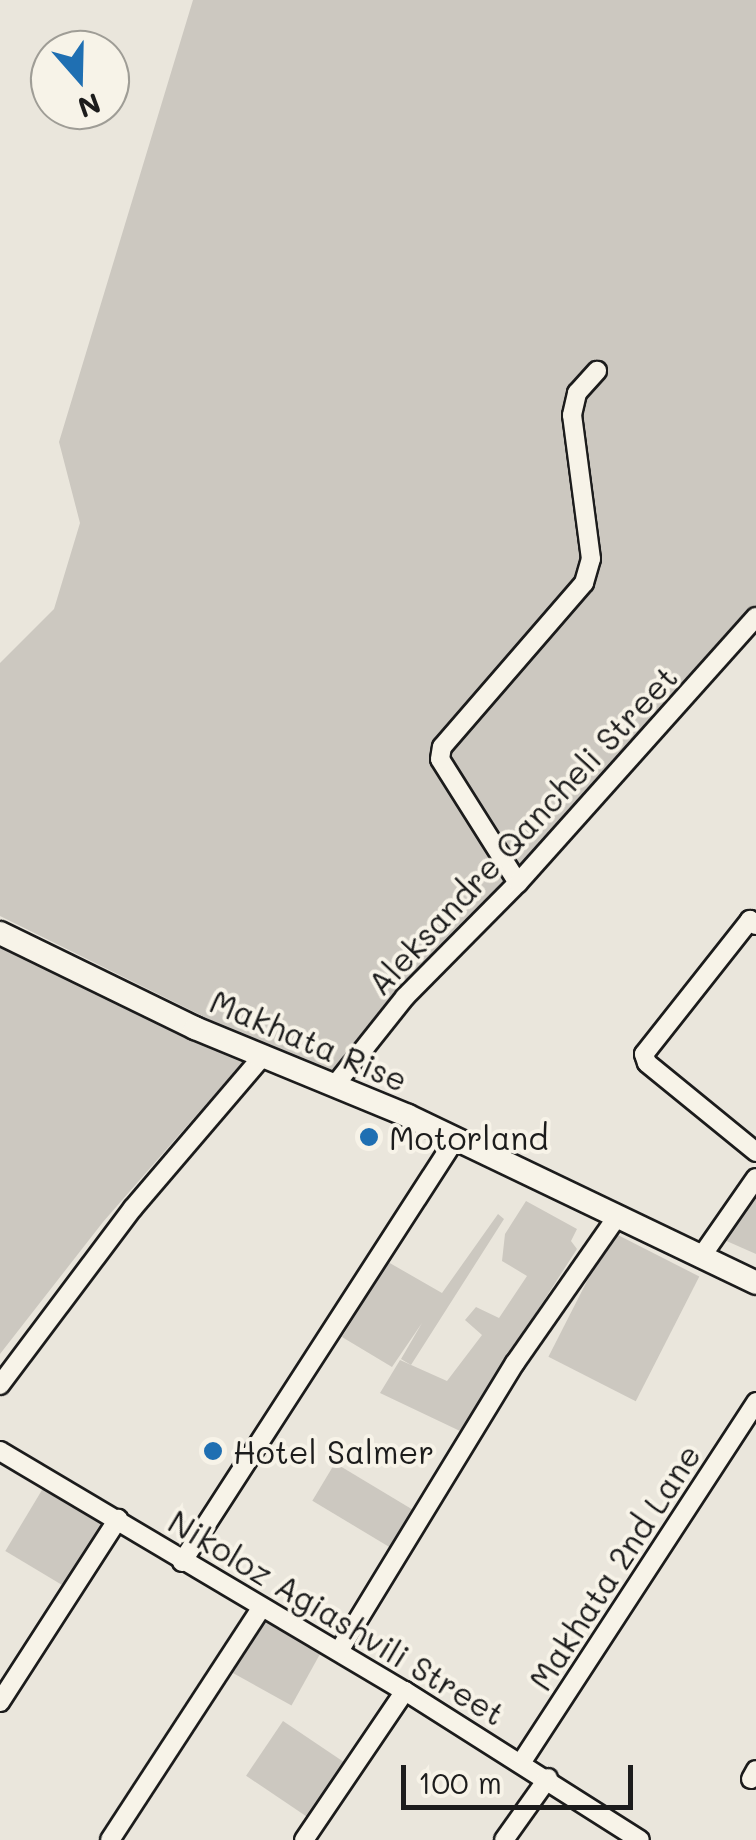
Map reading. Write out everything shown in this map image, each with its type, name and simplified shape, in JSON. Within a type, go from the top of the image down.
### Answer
[{"type":"main road","name":"Makhata Rise","points":[[0,933],[263,1056],[456,1138],[756,1283]]},
{"type":"street","points":[[518,883],[440,760],[442,747],[584,583],[591,560],[572,415],[577,393],[597,372]]},
{"type":"street","name":"Aleksandre Qancheli Street","points":[[335,1085],[405,997],[518,883],[756,618]]},
{"type":"street","points":[[756,924],[750,920],[644,1054],[646,1063],[756,1152]]},
{"type":"street","points":[[0,1385],[108,1240],[263,1056]]},
{"type":"street","points":[[182,1562],[456,1138]]},
{"type":"street","points":[[701,1257],[756,1178]]},
{"type":"street","points":[[339,1651],[515,1364],[617,1217]]},
{"type":"street","name":"Makhata 2nd Lane","points":[[522,1763],[756,1402]]},
{"type":"street","name":"Nikoloz Agiashvili Street","points":[[0,1452],[548,1778],[630,1838]]},
{"type":"street","points":[[0,1702],[118,1519]]},
{"type":"street","points":[[110,1840],[262,1607]]},
{"type":"street","points":[[304,1840],[405,1691]]},
{"type":"street","points":[[504,1840],[548,1778]]},
{"type":"shaded area","points":[[193,0],[756,0],[756,621],[342,1085],[0,916],[0,663],[54,609],[80,523],[59,442]]},
{"type":"shaded area","points":[[0,943],[248,1056],[103,1222],[0,1354]]},
{"type":"shaded area","points":[[756,1187],[756,1254],[722,1239]]},
{"type":"shaded area","points":[[526,1201],[577,1229],[571,1241],[577,1249],[460,1431],[380,1393],[400,1360],[447,1381],[482,1335],[465,1320],[476,1307],[499,1318],[527,1276],[502,1261],[505,1234]]},
{"type":"shaded area","points":[[498,1214],[504,1219],[411,1365],[401,1359],[422,1323],[392,1367],[342,1337],[388,1262],[442,1293]]},
{"type":"shaded area","points":[[612,1232],[699,1276],[636,1401],[548,1357]]},
{"type":"shaded area","points":[[335,1463],[421,1515],[398,1552],[312,1501]]},
{"type":"shaded area","points":[[45,1485],[108,1523],[69,1589],[5,1551]]},
{"type":"shaded area","points":[[265,1613],[324,1646],[292,1705],[232,1672]]},
{"type":"shaded area","points":[[283,1721],[350,1766],[313,1821],[246,1776]]},
{"type":"place","name":"Motorland","points":[[369,1137]]},
{"type":"place","name":"Hotel Salmer","points":[[213,1451]]}]
